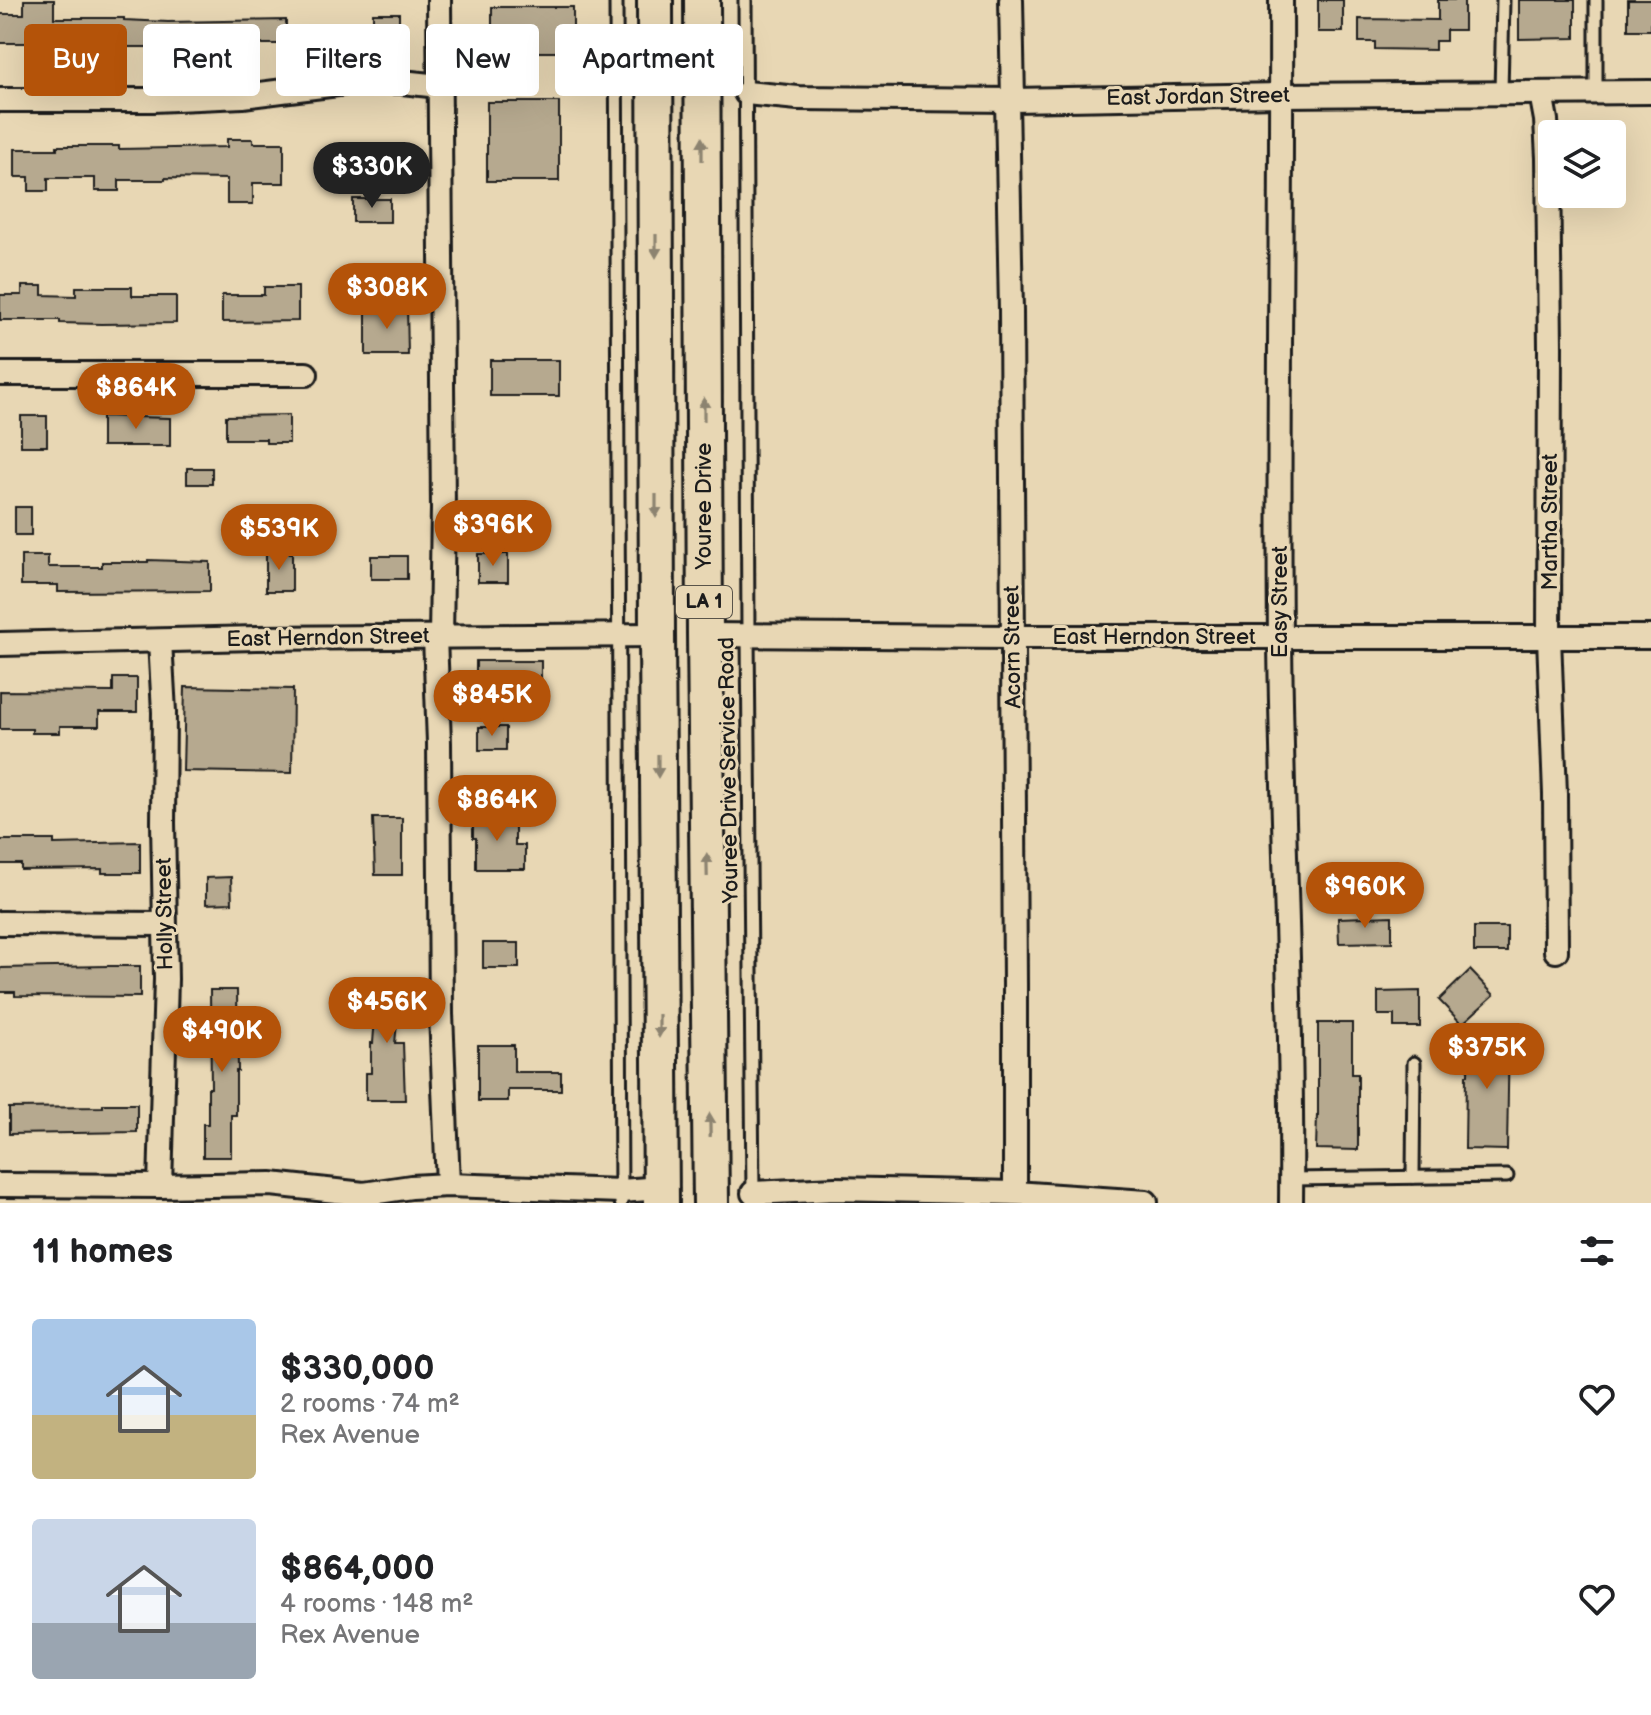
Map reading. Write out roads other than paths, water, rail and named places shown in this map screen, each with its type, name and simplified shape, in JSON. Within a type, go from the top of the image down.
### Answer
[{"type":"main road","name":"LA 1","points":[[655,0],[661,1196]]},
{"type":"main road","name":"Youree Drive","points":[[702,0],[711,1203]]},
{"type":"main road","points":[[657,635],[705,635]]},
{"type":"street","points":[[439,0],[439,24]]},
{"type":"street","name":"Acorn Street","points":[[1011,0],[1015,1193]]},
{"type":"street","name":"Easy Street","points":[[1281,0],[1280,637],[1291,1044],[1291,1203]]},
{"type":"street","points":[[0,100],[153,100],[243,96],[362,81],[426,85]]},
{"type":"street","name":"East Jordan Street","points":[[746,93],[798,98],[1093,100],[1651,92]]},
{"type":"street","name":"Martha Street","points":[[1541,93],[1548,158],[1549,637],[1555,794],[1556,951]]},
{"type":"street","points":[[439,96],[443,509],[438,637],[441,1014],[448,1185]]},
{"type":"street","points":[[0,374],[306,374]]},
{"type":"street","name":"East Herndon Street","points":[[0,644],[657,635]]},
{"type":"street","name":"East Herndon Street","points":[[705,635],[1651,637]]},
{"type":"street","name":"Holly Street","points":[[160,641],[164,712],[166,979],[160,1186]]},
{"type":"street","points":[[0,923],[164,924]]},
{"type":"street","points":[[0,1185],[73,1194],[160,1186],[271,1184],[364,1198],[411,1187],[448,1185],[621,1197],[661,1196]]},
{"type":"street","points":[[753,1198],[821,1189],[907,1197],[1015,1193],[1146,1202]]},
{"type":"lane","points":[[616,0],[621,1197]]},
{"type":"lane","name":"Youree Drive Service Road","points":[[745,0],[753,1198]]},
{"type":"lane","points":[[1501,93],[1503,0]]},
{"type":"lane","points":[[1596,0],[1596,92]]},
{"type":"lane","points":[[1413,1177],[1414,1063]]},
{"type":"lane","points":[[1291,1179],[1507,1176]]}]
